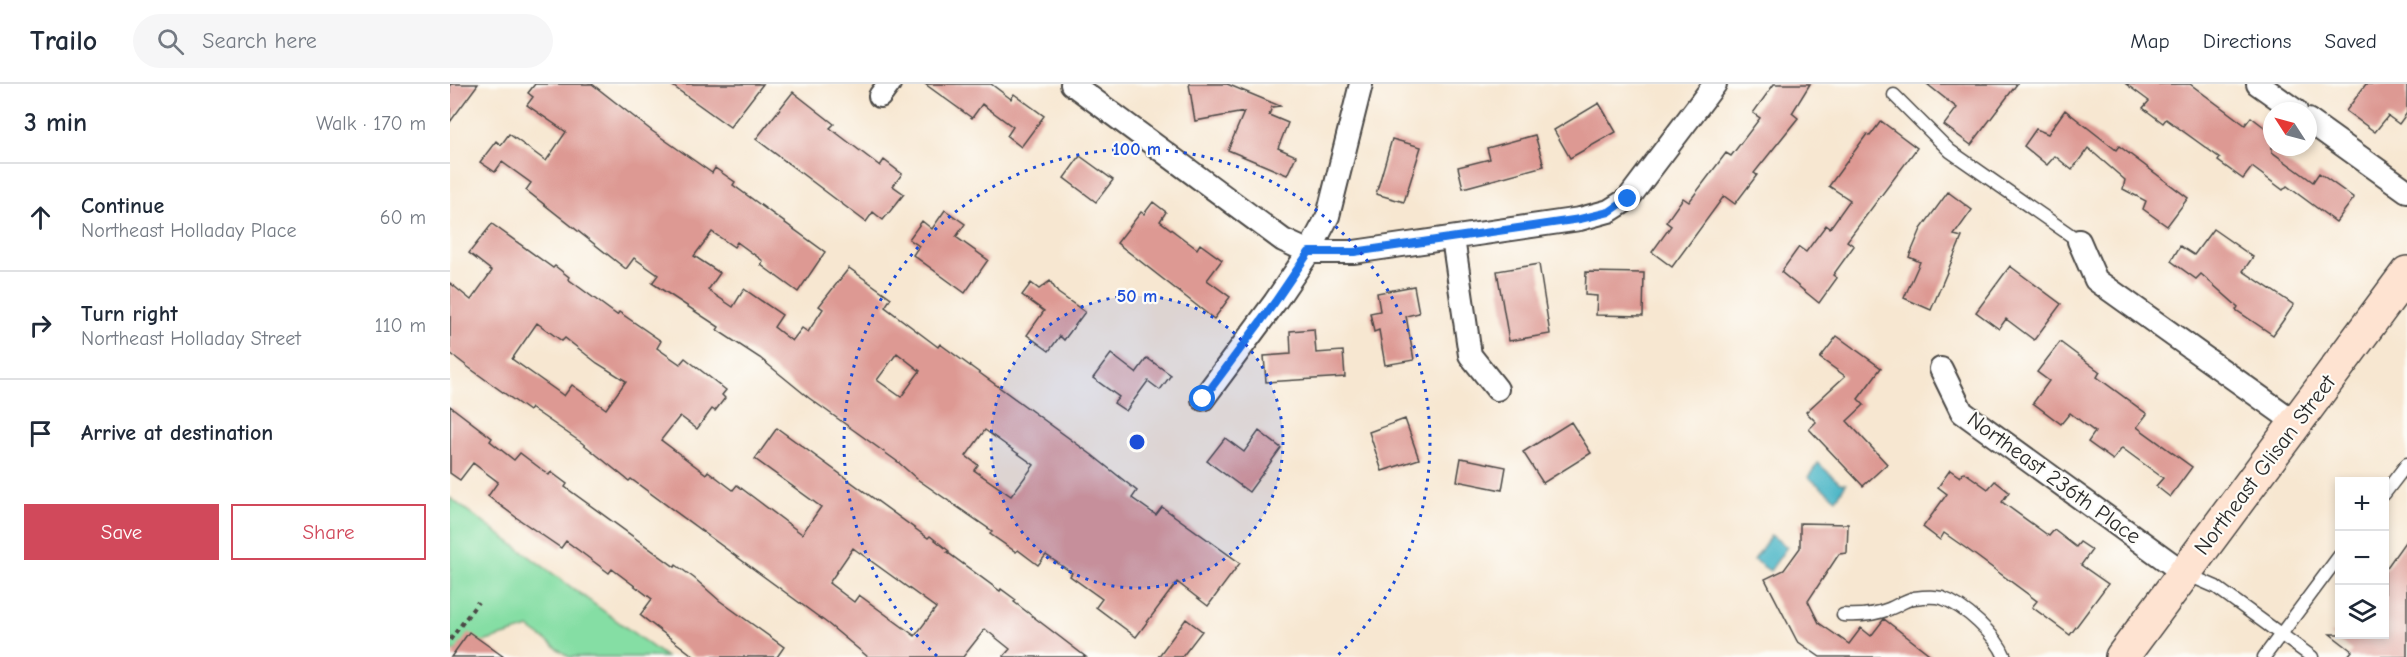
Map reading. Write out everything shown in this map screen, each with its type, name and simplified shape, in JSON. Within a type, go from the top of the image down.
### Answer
[{"type":"main road","name":"Northeast Glisan Street","points":[[2122,657],[2407,273]]},
{"type":"street","points":[[1072,84],[1283,240],[1309,252],[1354,252],[1580,219],[1609,212],[1628,199],[1715,84]]},
{"type":"street","points":[[1203,399],[1275,302],[1309,252],[1328,216],[1361,84]]},
{"type":"street","points":[[2258,84],[2283,102]]},
{"type":"street","points":[[2317,126],[2407,191]]},
{"type":"street","points":[[1453,238],[1470,355],[1497,389]]},
{"type":"street","points":[[2079,241],[2096,280],[2296,423]]},
{"type":"street","name":"Northeast 236th Place","points":[[1941,369],[1962,412],[2184,573]]},
{"type":"lane","points":[[1894,95],[1950,151],[2079,241]]},
{"type":"lane","points":[[2389,489],[2407,464]]},
{"type":"lane","points":[[2264,657],[2335,562]]},
{"type":"lane","points":[[2184,573],[2216,587],[2312,657]]},
{"type":"lane","points":[[1843,615],[1863,616],[1888,610],[1913,598],[1941,597],[1965,611],[1988,631],[2000,645],[2005,657]]},
{"type":"path","points":[[450,640],[478,602]]},
{"type":"green space","points":[[450,498],[666,657],[569,657],[529,628],[450,652]]},
{"type":"water","points":[[1818,463],[1840,483],[1846,484],[1836,499],[1808,477]]},
{"type":"water","points":[[1771,535],[1787,547],[1770,571],[1754,560]]},
{"type":"building","points":[[450,84],[478,84],[450,122]]},
{"type":"building","points":[[535,84],[592,84],[652,131],[712,173],[715,168],[735,182],[733,185],[825,252],[798,292],[761,265],[763,261],[737,242],[734,247],[712,232],[694,256],[720,273],[708,290],[733,307],[744,289],[782,315],[774,327],[792,341],[802,328],[808,332],[823,309],[819,306],[849,268],[891,298],[885,307],[938,347],[940,344],[1092,455],[1137,491],[1132,498],[1156,515],[1162,507],[1240,563],[1208,606],[1177,582],[1136,637],[1096,607],[1102,599],[1070,576],[1072,573],[1046,555],[1038,565],[990,534],[992,531],[917,479],[898,462],[809,398],[760,358],[717,330],[719,327],[652,283],[658,275],[634,258],[626,269],[526,190],[531,183],[502,162],[495,172],[480,162],[496,141],[501,145],[509,134],[546,161],[566,132],[527,105],[533,97],[528,93]],"holes":[[[897,353],[920,371],[901,397],[877,380]],[[985,430],[1034,465],[1011,496],[974,470],[978,465],[966,456]]]},
{"type":"building","points":[[670,84],[763,84],[730,127]]},
{"type":"building","points":[[925,84],[991,84],[1011,99],[1014,94],[1044,116],[1021,147],[1007,136],[1013,127],[982,104],[972,118]]},
{"type":"building","points":[[1189,84],[1227,84],[1280,106],[1272,107],[1269,115],[1288,123],[1278,148],[1296,156],[1287,175],[1228,150],[1244,112],[1195,121]]},
{"type":"building","points":[[1774,84],[1810,84],[1792,113],[1798,118],[1754,173],[1757,175],[1735,204],[1724,196],[1672,267],[1652,252],[1671,226],[1666,222],[1683,198],[1689,202],[1726,153],[1731,156],[1760,118],[1753,113]]},
{"type":"building","points":[[1927,84],[2017,84],[1971,145],[1944,125],[1957,108]]},
{"type":"building","points":[[2126,84],[2190,84],[2245,125],[2251,117],[2263,126],[2263,156],[2277,156],[2313,182],[2319,173],[2354,198],[2336,222],[2287,186],[2283,190],[2252,167],[2243,179],[2218,161],[2220,158],[2166,119],[2163,123],[2143,108],[2149,101]]},
{"type":"building","points":[[2366,84],[2407,84],[2407,113],[2399,124],[2388,116],[2375,132],[2346,111]]},
{"type":"building","points":[[793,92],[834,124],[830,128],[880,166],[884,160],[902,174],[893,186],[904,194],[883,220],[873,212],[866,222],[756,139]]},
{"type":"building","points":[[1599,103],[1616,132],[1570,158],[1554,130]]},
{"type":"building","points":[[2065,110],[2116,150],[2119,146],[2188,198],[2167,226],[2143,209],[2146,201],[2123,189],[2125,180],[2088,148],[2072,170],[2055,156],[2047,165],[2024,146],[2036,129],[2048,134]]},
{"type":"building","points":[[1881,121],[1917,148],[1847,241],[1854,246],[1833,275],[1837,278],[1819,303],[1781,272],[1799,247],[1806,252],[1826,225],[1830,228],[1850,200],[1829,186],[1867,134],[1870,136]]},
{"type":"building","points":[[1535,135],[1544,166],[1463,188],[1458,167],[1490,159],[1487,148]]},
{"type":"building","points":[[1392,139],[1421,147],[1404,202],[1376,194]]},
{"type":"building","points":[[1080,156],[1113,180],[1096,202],[1064,178]]},
{"type":"building","points":[[1948,192],[1972,210],[1954,235],[1962,237],[1931,310],[1904,298],[1920,262],[1909,257],[1921,229]]},
{"type":"building","points":[[1153,202],[1166,212],[1160,221],[1197,249],[1200,244],[1222,260],[1207,280],[1230,297],[1214,319],[1117,243],[1141,212],[1144,214]]},
{"type":"building","points":[[945,210],[965,224],[956,237],[988,260],[965,293],[913,255],[919,246],[909,239],[922,221],[932,229]]},
{"type":"building","points":[[492,224],[553,268],[555,266],[569,277],[568,279],[617,315],[619,312],[661,341],[657,348],[680,364],[685,358],[726,390],[722,395],[725,398],[715,411],[712,409],[697,429],[680,416],[661,440],[706,474],[708,471],[733,490],[737,485],[802,534],[821,507],[755,459],[777,428],[928,538],[930,536],[949,551],[947,552],[1016,600],[1014,602],[1086,657],[1003,657],[1010,649],[985,629],[963,657],[868,657],[827,623],[631,479],[629,481],[582,443],[531,408],[529,411],[450,353],[450,283],[471,300],[492,271],[469,253]],"holes":[[[537,323],[562,341],[565,338],[597,363],[626,381],[606,409],[572,385],[564,396],[512,359]],[[853,548],[936,608],[915,636],[859,595],[854,602],[829,583]]]},
{"type":"building","points":[[2213,229],[2253,257],[2243,271],[2294,305],[2273,335],[2236,310],[2238,307],[2201,274],[2196,279],[2171,261],[2180,246],[2194,255]]},
{"type":"building","points":[[1539,264],[1550,334],[1509,341],[1497,271]]},
{"type":"building","points":[[2010,266],[2061,304],[2034,340],[2006,319],[1999,329],[1976,312]]},
{"type":"building","points":[[1586,272],[1644,273],[1643,316],[1596,315],[1597,296],[1585,295]]},
{"type":"building","points":[[1050,281],[1058,293],[1085,312],[1064,340],[1060,336],[1049,351],[1027,335],[1044,311],[1022,295],[1031,283],[1039,289]]},
{"type":"building","points":[[1414,286],[1419,313],[1406,316],[1414,360],[1385,365],[1379,330],[1374,332],[1370,313],[1380,311],[1377,293]]},
{"type":"building","points":[[1314,329],[1316,353],[1343,351],[1345,377],[1266,382],[1264,356],[1291,354],[1290,331]]},
{"type":"building","points":[[1837,336],[1881,368],[1858,399],[1864,405],[1847,421],[1887,464],[1863,486],[1809,429],[1816,422],[1806,412],[1845,376],[1820,358]]},
{"type":"building","points":[[2060,342],[2100,372],[2097,377],[2147,414],[2137,427],[2192,467],[2170,497],[2156,486],[2163,478],[2122,448],[2113,460],[2088,442],[2095,432],[2070,413],[2061,424],[2033,403],[2049,381],[2037,372]]},
{"type":"building","points":[[1111,354],[1136,373],[1147,358],[1171,375],[1160,390],[1148,381],[1126,411],[1114,403],[1119,397],[1093,378]]},
{"type":"building","points":[[450,406],[492,438],[490,441],[514,460],[520,453],[549,475],[551,472],[567,484],[565,487],[675,567],[676,565],[694,578],[720,601],[784,647],[777,657],[695,657],[640,615],[652,599],[612,569],[609,573],[566,541],[561,548],[488,496],[498,482],[473,463],[460,480],[450,473]]},
{"type":"building","points":[[1405,419],[1419,459],[1382,471],[1369,432]]},
{"type":"building","points":[[1571,422],[1591,453],[1543,483],[1523,452]]},
{"type":"building","points":[[1259,431],[1281,448],[1249,492],[1207,461],[1225,438],[1244,452]]},
{"type":"building","points":[[1461,458],[1506,467],[1502,490],[1457,481]]},
{"type":"building","points":[[1950,470],[1960,477],[1964,472],[1988,489],[1995,481],[2009,492],[2002,502],[2049,536],[2054,530],[2076,547],[2080,542],[2092,550],[2081,565],[2108,584],[2070,635],[2032,607],[2037,601],[1967,549],[1944,533],[1940,540],[1923,527],[1947,494],[1938,487]]},
{"type":"building","points":[[1800,523],[1848,524],[1847,553],[1839,554],[1808,601],[1819,623],[1849,644],[1861,628],[1871,636],[1884,619],[1933,657],[1820,657],[1797,641],[1765,579],[1784,570],[1800,548]]},
{"type":"building","points":[[2407,539],[2407,657],[2347,657],[2352,651],[2336,639],[2389,639],[2389,564]]},
{"type":"building","points":[[1186,619],[1202,631],[1182,657],[1158,657]]},
{"type":"building","points":[[469,632],[504,657],[451,657]]},
{"type":"route","points":[[1203,399],[1309,252],[1354,252],[1580,219],[1609,212],[1628,199]]}]
